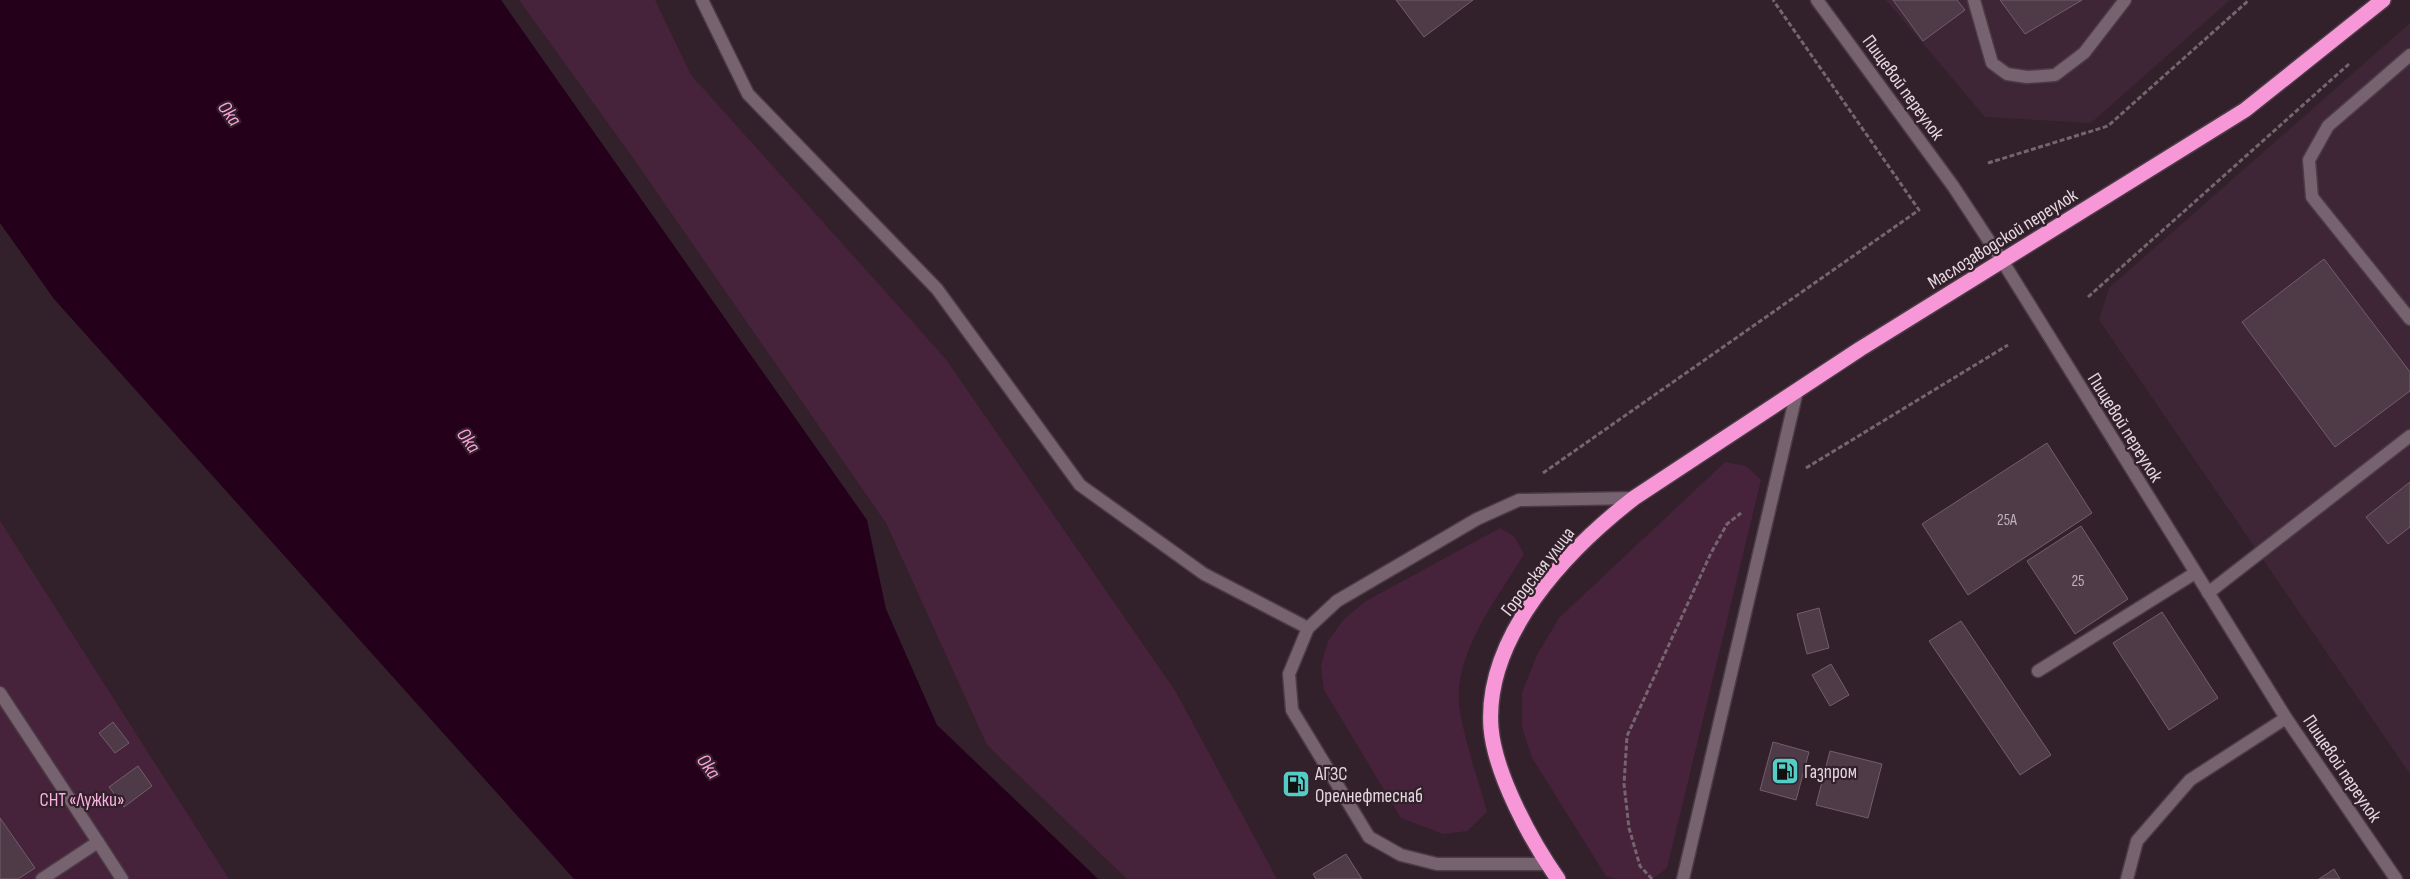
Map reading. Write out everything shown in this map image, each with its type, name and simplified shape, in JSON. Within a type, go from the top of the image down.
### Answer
[{"type":"highway","name":"Маслозаводской переулок","points":[[1634,498],[1860,349],[2003,262],[2245,110],[2383,0]]},
{"type":"highway","name":"Городская улица","points":[[1558,879],[1522,819],[1502,775],[1491,728],[1494,680],[1518,622],[1564,562],[1603,522],[1634,498]]},
{"type":"street","points":[[702,0],[748,94],[937,289],[1080,485],[1204,574],[1308,628]]},
{"type":"street","name":"Пищевой переулок","points":[[1817,0],[1953,186],[2003,262],[2286,718],[2396,879]]},
{"type":"street","points":[[1974,0],[1992,63],[2006,74],[2027,77],[2055,75],[2084,53],[2125,0]]},
{"type":"street","points":[[2410,55],[2328,126],[2309,160],[2312,197],[2410,319]]},
{"type":"street","points":[[1683,879],[1798,390]]},
{"type":"street","points":[[2208,593],[2410,436]]},
{"type":"street","points":[[1548,864],[1437,864],[1400,855],[1369,837],[1292,710],[1289,674],[1308,628],[1337,601],[1477,519],[1519,500],[1634,498]]},
{"type":"street","points":[[2038,671],[2196,573]]},
{"type":"street","points":[[0,693],[122,879]]},
{"type":"street","points":[[2127,879],[2137,841],[2190,780],[2286,718]]},
{"type":"street","points":[[42,879],[98,842]]},
{"type":"path","points":[[1519,500],[1532,480],[1919,210],[1772,0]]},
{"type":"path","points":[[1988,163],[2108,126],[2249,0]]},
{"type":"path","points":[[2088,297],[2352,62]]},
{"type":"shaded area","points":[[1886,0],[2230,0],[2091,123],[1985,117]]},
{"type":"shaded area","points":[[2410,23],[2410,774],[2099,320],[2109,288]]},
{"type":"green space","points":[[519,0],[655,0],[691,75],[945,358],[1176,692],[1277,879],[1127,879],[987,745],[886,523],[631,155]]},
{"type":"green space","points":[[1725,462],[1746,466],[1761,480],[1667,868],[1653,879],[1617,879],[1606,876],[1532,758],[1522,727],[1522,692],[1537,655],[1559,618]]},
{"type":"green space","name":"СНТ «Лужки»","points":[[0,521],[229,879],[0,879]]},
{"type":"green space","points":[[1500,528],[1514,536],[1524,554],[1478,629],[1462,670],[1459,691],[1463,725],[1487,812],[1467,831],[1443,834],[1401,818],[1324,690],[1321,665],[1328,641],[1344,619],[1366,601]]},
{"type":"water","name":"Ока","points":[[0,0],[501,0],[867,520],[886,609],[937,725],[1098,879],[574,879],[54,299],[0,223]]},
{"type":"building","points":[[1396,0],[1473,0],[1424,37]]},
{"type":"building","points":[[1893,0],[1957,0],[1965,10],[1923,41]]},
{"type":"building","points":[[2000,0],[2082,0],[2025,34]]},
{"type":"building","points":[[2324,259],[2410,372],[2410,391],[2335,447],[2242,322]]},
{"type":"building","points":[[2047,443],[2092,513],[1968,595],[1922,524]]},
{"type":"building","points":[[2410,482],[2410,527],[2388,544],[2366,517]]},
{"type":"building","points":[[2081,526],[2128,599],[2075,634],[2027,561]]},
{"type":"building","points":[[1819,608],[1829,648],[1807,654],[1797,614]]},
{"type":"building","points":[[2162,612],[2218,698],[2169,730],[2113,643]]},
{"type":"building","points":[[1961,621],[2051,755],[2020,775],[1929,641]]},
{"type":"building","points":[[1831,664],[1849,695],[1830,706],[1812,675]]},
{"type":"building","points":[[113,722],[129,743],[115,753],[99,733]]},
{"type":"building","name":"Газпром","points":[[1773,742],[1809,752],[1796,800],[1760,790]]},
{"type":"building","points":[[1830,751],[1882,764],[1868,818],[1816,805]]},
{"type":"building","points":[[138,766],[152,786],[124,807],[109,787]]},
{"type":"building","points":[[0,818],[35,868],[18,879],[0,879]]},
{"type":"building","points":[[1346,854],[1362,879],[1316,879],[1313,874]]},
{"type":"building","points":[[2334,869],[2340,879],[2319,879]]},
{"type":"place","name":"Газпром","points":[[1785,771]]},
{"type":"place","name":"АГЗС Орелнефтеснаб","points":[[1296,784]]}]
